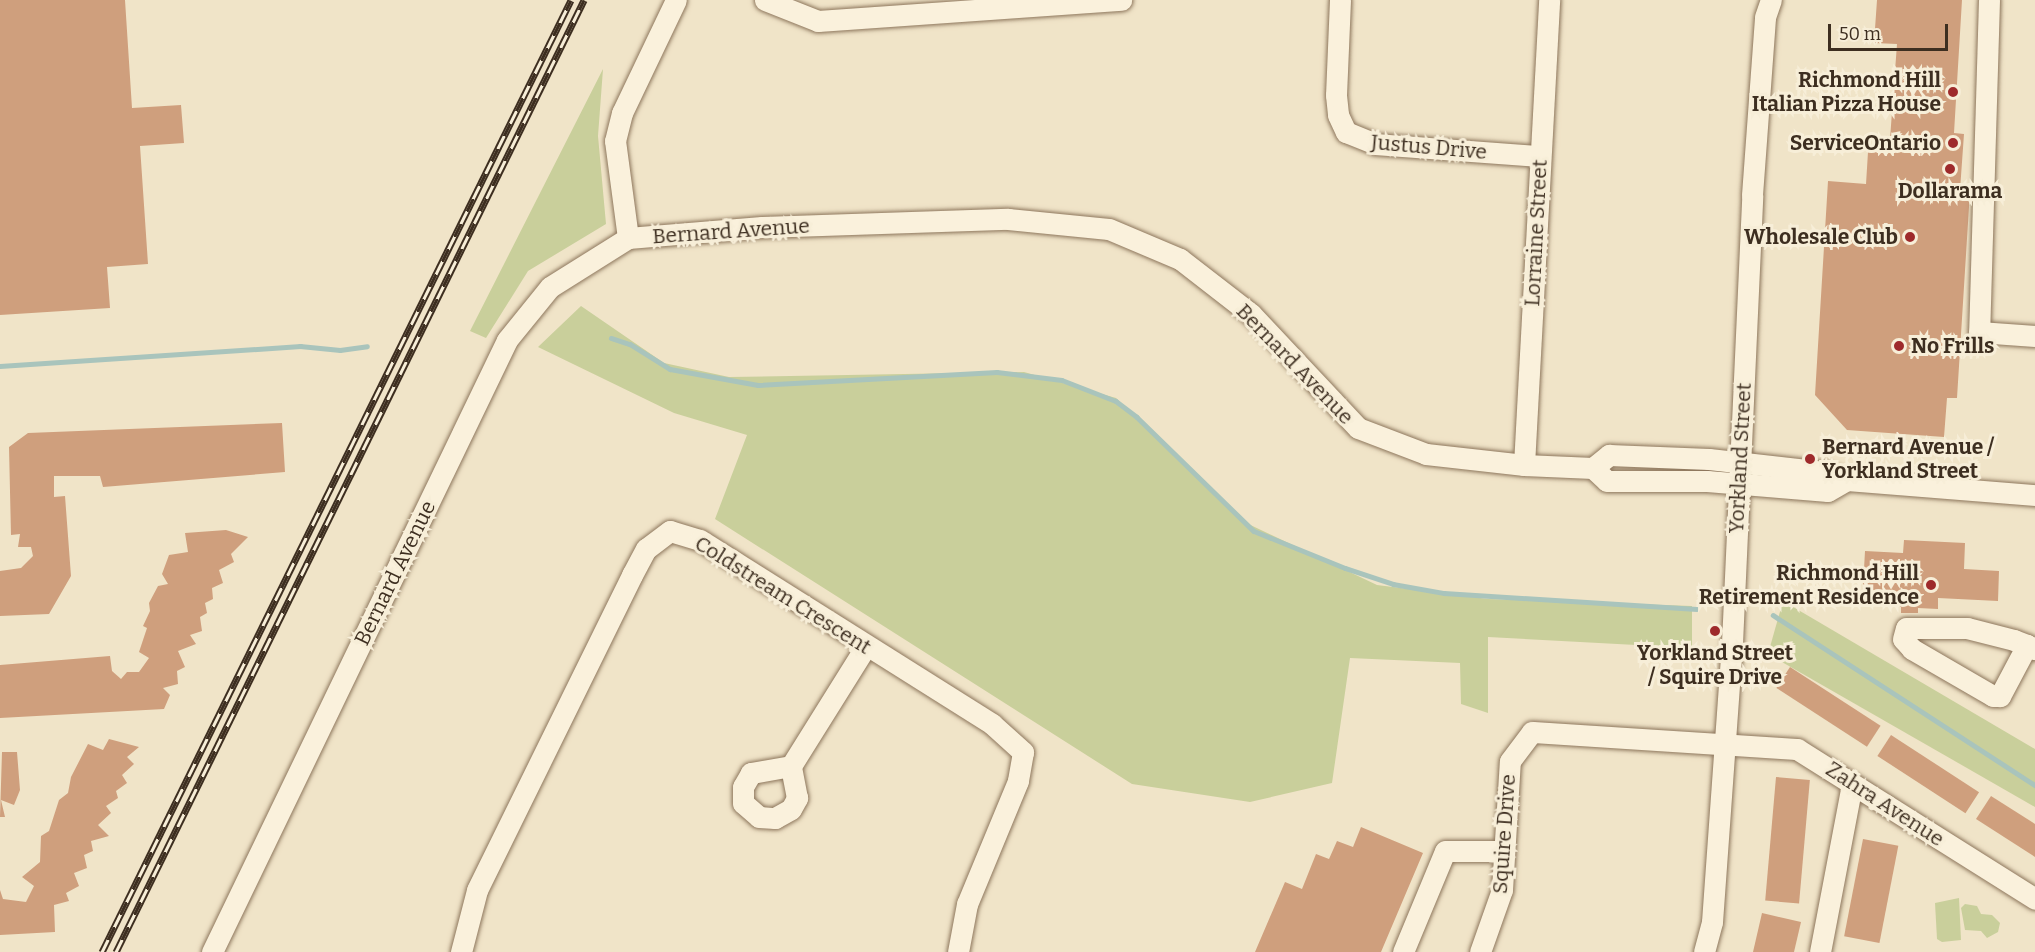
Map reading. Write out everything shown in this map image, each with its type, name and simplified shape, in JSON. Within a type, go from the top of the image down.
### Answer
[{"type":"street","points":[[628,238],[615,141],[622,113],[676,0]]},
{"type":"street","points":[[765,0],[818,21],[1120,0]]},
{"type":"street","name":"Justus Drive","points":[[1340,0],[1336,94],[1338,115],[1346,132],[1375,144],[1540,156]]},
{"type":"street","name":"Lorraine Street","points":[[1524,465],[1550,0]]},
{"type":"street","name":"Yorkland Street","points":[[1704,952],[1712,922],[1739,475],[1752,195],[1765,17],[1771,0]]},
{"type":"street","points":[[1989,0],[1979,332],[2035,336]]},
{"type":"street","name":"Bernard Avenue","points":[[212,952],[507,340],[550,287],[628,238],[762,227],[1008,219],[1109,229],[1180,259],[1251,314],[1358,429],[1426,454],[1524,465],[1593,468],[1609,454],[1709,459],[1739,475],[1824,472],[1847,480],[2035,495]]},
{"type":"street","name":"Coldstream Crescent","points":[[462,952],[477,890],[632,575],[646,549],[662,533],[670,531],[700,540],[999,729],[1023,752],[1018,781],[967,904],[958,952]]},
{"type":"street","points":[[1906,628],[1967,628],[2031,647],[2001,696],[1993,696],[1912,650],[1903,639],[1906,628]]},
{"type":"street","points":[[791,766],[866,646]]},
{"type":"street","name":"Squire Drive","points":[[1480,952],[1502,890],[1509,761],[1532,732],[1724,743]]},
{"type":"street","name":"Zahra Avenue","points":[[1724,743],[1797,749],[2035,899]]},
{"type":"street","points":[[1820,952],[1852,784]]},
{"type":"street","points":[[1403,952],[1444,850],[1504,851]]},
{"type":"green space","points":[[603,69],[598,136],[606,224],[528,271],[486,338],[470,331]]},
{"type":"green space","points":[[581,306],[664,363],[729,377],[1024,372],[1116,398],[1242,521],[1377,585],[1488,599],[1692,606],[1692,648],[1488,637],[1488,713],[1461,704],[1460,663],[1350,658],[1332,783],[1250,802],[1132,784],[715,519],[747,435],[674,413],[538,347]]},
{"type":"green space","points":[[1783,601],[2035,749],[2035,807],[1768,654]]},
{"type":"green space","points":[[1959,898],[1961,940],[1942,942],[1937,939],[1935,903]]},
{"type":"green space","points":[[1965,904],[1977,906],[1981,914],[1992,915],[2000,923],[1998,932],[1987,938],[1981,931],[1965,930],[1961,908]]},
{"type":"building","points":[[0,0],[125,0],[132,108],[181,105],[184,143],[140,146],[148,264],[107,267],[110,308],[0,315]]},
{"type":"building","points":[[1877,0],[1962,0],[1954,133],[1964,134],[1960,190],[1970,191],[1957,398],[1947,398],[1944,437],[1847,430],[1815,395],[1828,181],[1866,184],[1868,152],[1880,152],[1881,138],[1890,139],[1897,44],[1874,43]]},
{"type":"building","points":[[282,423],[285,472],[103,487],[100,476],[54,476],[54,497],[65,496],[71,576],[49,614],[0,616],[0,571],[21,568],[33,556],[31,547],[18,547],[20,534],[11,535],[9,447],[28,433]]},
{"type":"building","points":[[226,530],[248,537],[231,554],[234,562],[219,570],[223,583],[212,588],[213,599],[205,603],[207,613],[200,617],[202,631],[190,635],[196,644],[178,651],[185,667],[177,671],[178,684],[163,688],[170,695],[164,709],[0,718],[0,665],[110,656],[112,671],[121,679],[127,672],[139,672],[149,658],[139,652],[147,628],[143,626],[150,611],[149,603],[158,586],[168,584],[162,574],[169,555],[188,552],[185,533]]},
{"type":"building","name":"Richmond Hill Retirement Residence","points":[[1904,540],[1965,543],[1964,569],[1999,571],[1998,601],[1938,598],[1938,609],[1918,608],[1918,613],[1901,613],[1901,607],[1862,605],[1865,551],[1903,553]]},
{"type":"building","points":[[1790,667],[1881,726],[1867,747],[1776,688]]},
{"type":"building","points":[[1891,735],[1979,792],[1965,813],[1877,756]]},
{"type":"building","points":[[109,739],[139,747],[127,757],[134,764],[122,775],[127,783],[116,791],[118,798],[106,806],[111,813],[98,825],[109,836],[91,841],[93,851],[84,855],[87,868],[74,873],[79,886],[66,893],[69,901],[54,905],[55,932],[0,935],[0,890],[3,899],[26,902],[34,886],[22,877],[40,862],[41,836],[49,831],[59,800],[68,793],[71,777],[88,744],[103,750]]},
{"type":"building","points":[[2,752],[17,752],[20,790],[14,805],[1,800],[5,817],[0,817]]},
{"type":"building","points":[[1776,777],[1810,780],[1799,903],[1765,901]]},
{"type":"building","points":[[1991,796],[2035,824],[2035,857],[1976,819]]},
{"type":"building","points":[[1361,827],[1423,853],[1381,952],[1255,952],[1285,882],[1302,889],[1316,854],[1329,859],[1337,841],[1353,847]]},
{"type":"building","points":[[1863,839],[1898,846],[1879,943],[1844,936]]},
{"type":"building","points":[[1762,913],[1801,922],[1794,952],[1753,952]]},
{"type":"waterway","points":[[611,338],[630,344],[670,369],[758,385],[997,372],[1062,380],[1116,401],[1137,417],[1254,531],[1345,568],[1393,584],[1444,593],[1696,609]]},
{"type":"waterway","points":[[0,366],[300,346],[340,350],[367,346]]},
{"type":"waterway","points":[[1773,615],[2035,785]]},
{"type":"railway","points":[[102,952],[571,0]]},
{"type":"railway","points":[[116,952],[584,0]]},
{"type":"place","name":"Richmond Hill Italian Pizza House","points":[[1953,92]]},
{"type":"place","name":"ServiceOntario","points":[[1953,143]]},
{"type":"place","name":"Dollarama","points":[[1950,169]]},
{"type":"place","name":"Wholesale Club","points":[[1910,237]]},
{"type":"place","name":"No Frills","points":[[1899,346]]},
{"type":"place","name":"Bernard Avenue / Yorkland Street","points":[[1810,459]]},
{"type":"place","name":"Richmond Hill Retirement Residence","points":[[1931,585]]},
{"type":"place","name":"Yorkland Street / Squire Drive","points":[[1715,631]]}]
